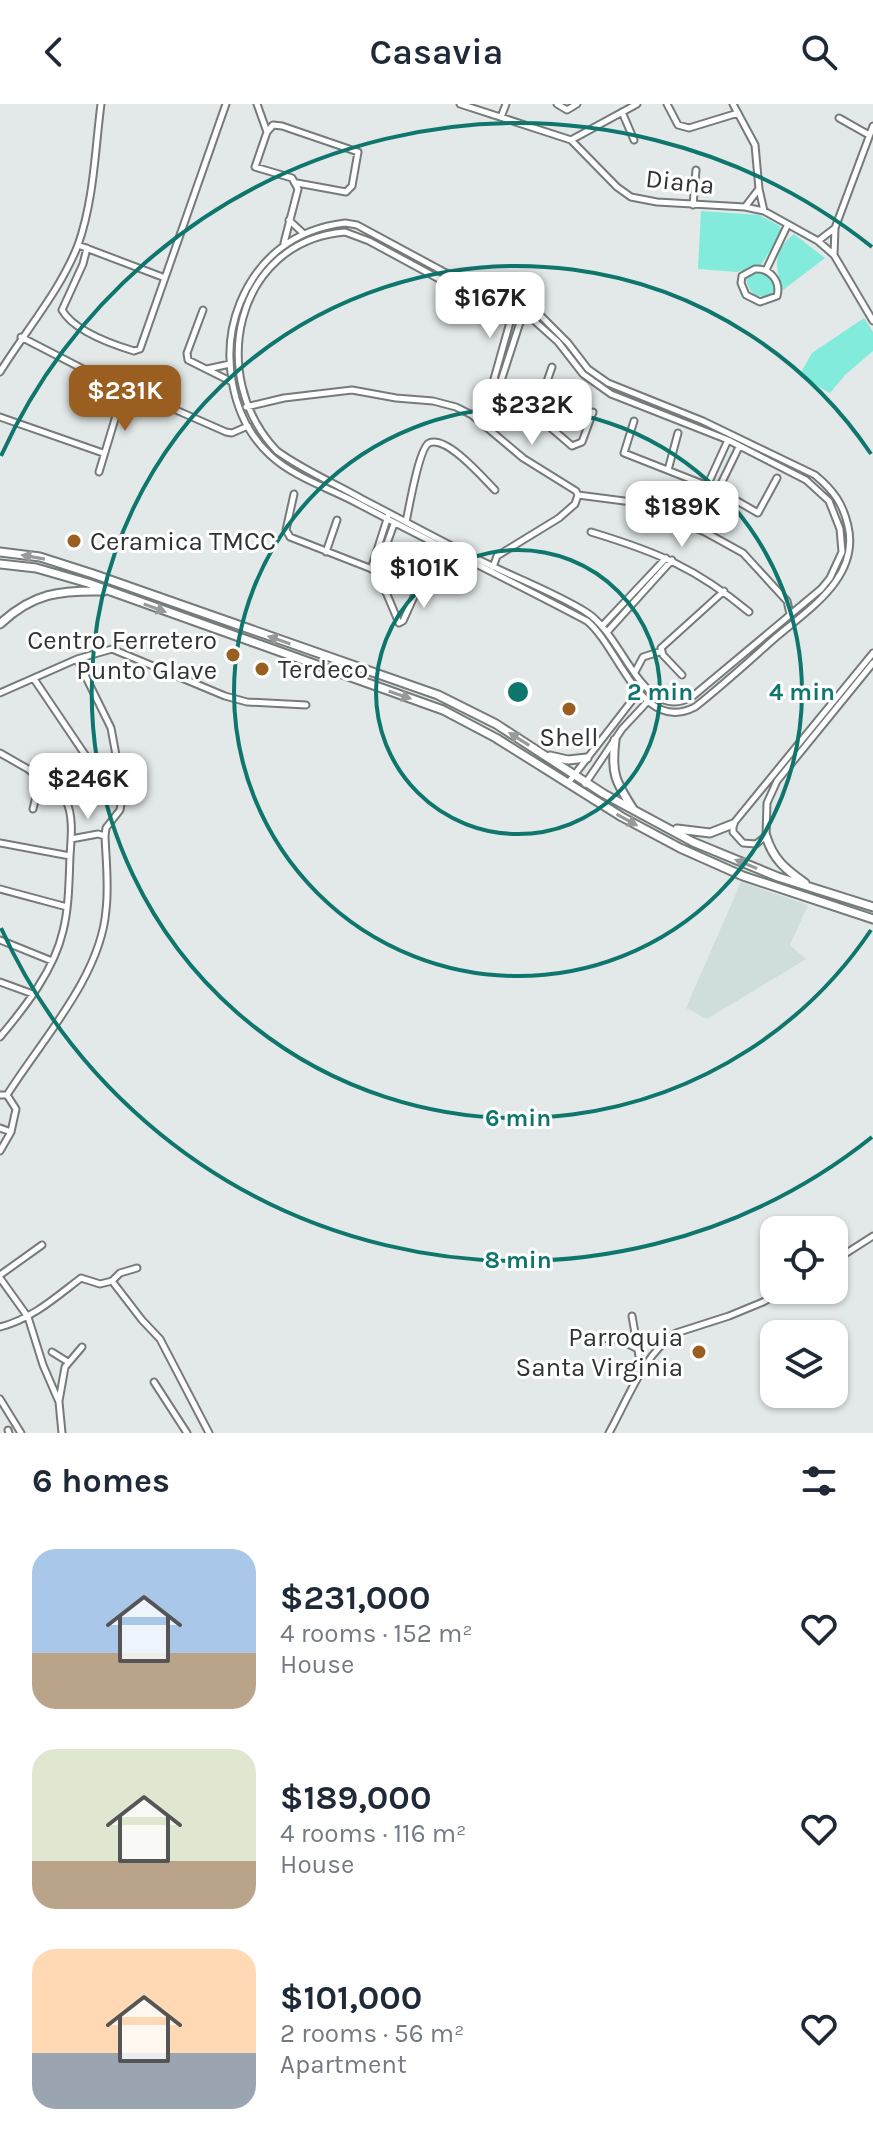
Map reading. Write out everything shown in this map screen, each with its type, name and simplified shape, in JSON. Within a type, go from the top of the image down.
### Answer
[{"type":"main road","points":[[0,552],[40,557],[93,574],[438,695],[496,724],[634,811],[745,864],[873,907]]},
{"type":"main road","points":[[0,564],[61,574],[443,710],[496,738],[680,848],[743,876],[873,919]]},
{"type":"main road","points":[[0,624],[12,613],[44,595],[68,591],[109,591]]},
{"type":"main road","points":[[615,740],[615,779],[634,811]]},
{"type":"main road","points":[[542,753],[568,760],[587,758]]},
{"type":"main road","points":[[669,828],[710,833],[733,824]]},
{"type":"main road","points":[[766,836],[779,864],[810,886]]},
{"type":"street","points":[[0,372],[66,271],[78,245],[90,193],[101,104]]},
{"type":"street","points":[[87,248],[62,310],[67,319],[122,347],[134,351],[140,349],[226,104]]},
{"type":"street","points":[[257,104],[267,132]]},
{"type":"street","name":"Diana","points":[[460,104],[571,140],[631,197],[764,211],[818,241],[834,255],[873,321]]},
{"type":"street","points":[[501,117],[506,104]]},
{"type":"street","points":[[559,107],[567,110],[577,104]]},
{"type":"street","points":[[571,140],[637,104]]},
{"type":"street","points":[[667,104],[678,125],[689,128],[738,113]]},
{"type":"street","points":[[733,104],[755,145],[764,211]]},
{"type":"street","points":[[622,112],[634,140]]},
{"type":"street","points":[[839,118],[869,135]]},
{"type":"street","points":[[273,125],[282,126],[358,152],[352,186],[346,192],[297,183],[292,178],[255,167],[267,132],[273,125]]},
{"type":"street","points":[[834,255],[835,228],[873,126]]},
{"type":"street","points":[[693,205],[696,170]]},
{"type":"street","points":[[283,244],[297,183]]},
{"type":"street","points":[[745,207],[759,189]]},
{"type":"street","points":[[289,219],[304,234]]},
{"type":"street","points":[[766,270],[788,224]]},
{"type":"street","points":[[332,225],[357,225],[446,273],[523,305],[546,320],[588,369],[608,383],[747,440],[815,475],[844,508],[851,538],[849,557],[833,587],[695,707],[682,712],[667,712],[647,702],[598,630],[587,621],[394,524],[388,516],[277,451],[258,429],[243,407],[232,382],[230,337],[243,297],[259,268],[283,244],[304,234],[332,225]]},
{"type":"street","points":[[818,241],[835,228]]},
{"type":"street","points":[[334,233],[356,235],[441,280],[514,308],[538,322],[591,381],[611,394],[728,440],[806,480],[829,501],[837,517],[842,552],[838,564],[821,589],[682,703],[669,704],[653,695],[603,625],[570,602],[388,516],[271,456],[248,426],[238,358],[239,334],[249,301],[272,266],[309,240],[334,233]]},
{"type":"street","points":[[78,245],[165,278]]},
{"type":"street","points":[[755,269],[766,270],[776,283],[777,296],[765,302],[751,299],[742,286],[742,276],[755,269]]},
{"type":"street","points":[[514,308],[494,379],[572,446],[582,442],[593,412]]},
{"type":"street","points":[[203,310],[187,353],[188,360],[232,382]]},
{"type":"street","points":[[500,384],[523,313]]},
{"type":"street","points":[[21,337],[175,412],[226,432],[232,433],[248,426]]},
{"type":"street","points":[[206,369],[230,364]]},
{"type":"street","points":[[535,416],[552,367]]},
{"type":"street","points":[[99,472],[125,386]]},
{"type":"street","points":[[243,407],[284,398],[352,390],[445,404],[472,415],[523,458],[578,495],[632,502],[705,532],[743,553],[787,601],[790,615]]},
{"type":"street","points":[[0,417],[103,453]]},
{"type":"street","points":[[634,421],[624,453],[718,490],[758,513],[777,478]]},
{"type":"street","points":[[668,470],[678,433]]},
{"type":"street","points":[[707,486],[728,440]]},
{"type":"street","points":[[406,522],[418,466],[426,445],[430,443],[440,443],[451,449],[495,490]]},
{"type":"street","points":[[718,490],[739,447]]},
{"type":"street","points":[[294,494],[286,533],[290,537],[374,570]]},
{"type":"street","points":[[493,567],[497,556],[568,511],[578,495]]},
{"type":"street","points":[[388,516],[374,570],[399,623],[403,621],[427,568]]},
{"type":"street","points":[[326,552],[337,520]]},
{"type":"street","points":[[374,570],[394,524]]},
{"type":"street","points":[[591,532],[669,559],[724,591],[749,612]]},
{"type":"street","points":[[603,625],[669,559]]},
{"type":"street","points":[[608,631],[669,559]]},
{"type":"street","points":[[662,651],[664,645],[724,591]]},
{"type":"street","points":[[0,693],[77,659],[112,649],[236,699],[306,705]]},
{"type":"street","points":[[635,672],[643,657],[662,651]]},
{"type":"street","points":[[662,651],[682,675]]},
{"type":"street","points":[[873,653],[733,824],[733,832],[743,843],[756,844],[766,836],[767,803],[777,781],[873,663]]},
{"type":"street","points":[[0,1151],[11,1132],[16,1109],[4,1095],[65,1012],[93,957],[106,911],[106,828],[120,810],[123,793],[111,728],[77,659]]},
{"type":"street","points":[[34,679],[92,765]]},
{"type":"street","points":[[568,783],[644,685]]},
{"type":"street","points":[[580,791],[623,729],[653,695]]},
{"type":"street","points":[[614,721],[623,729]]},
{"type":"street","points":[[0,753],[40,779],[69,805],[71,839],[63,931],[52,961],[33,994],[1,1033]]},
{"type":"street","points":[[33,809],[40,779]]},
{"type":"street","points":[[71,839],[98,834],[105,836]]},
{"type":"street","points":[[0,843],[70,856]]},
{"type":"street","points":[[0,889],[67,907]]},
{"type":"street","points":[[0,940],[52,961]]},
{"type":"street","points":[[0,982],[33,994]]},
{"type":"street","points":[[0,1128],[11,1132]]},
{"type":"street","points":[[848,1252],[873,1236]]},
{"type":"street","points":[[42,1245],[0,1276],[28,1317],[59,1402]]},
{"type":"street","points":[[0,1327],[28,1317],[67,1292],[81,1278],[100,1284],[137,1268]]},
{"type":"street","points":[[112,1281],[160,1339],[209,1433]]},
{"type":"street","points":[[609,1433],[660,1347],[676,1333],[760,1303]]},
{"type":"street","points":[[632,1316],[642,1374]]},
{"type":"street","points":[[607,1339],[620,1340],[637,1348]]},
{"type":"street","points":[[62,1433],[59,1402],[63,1372],[82,1347]]},
{"type":"street","points":[[52,1352],[68,1362]]},
{"type":"street","points":[[154,1382],[187,1433]]},
{"type":"street","points":[[0,1399],[21,1433]]},
{"type":"shaded area","points":[[741,882],[808,905],[790,945],[806,959],[707,1019],[686,1008]]},
{"type":"green space","points":[[701,211],[759,215],[780,226],[781,233],[761,265],[737,272],[698,269]]},
{"type":"green space","points":[[794,234],[825,258],[783,290],[777,260],[782,247]]},
{"type":"green space","points":[[763,272],[772,280],[775,291],[760,296],[749,289],[746,278]]},
{"type":"green space","points":[[864,318],[873,332],[873,351],[830,393],[799,376],[812,353]]},
{"type":"place","name":"Ceramica TMCC","points":[[74,541]]},
{"type":"place","name":"Centro Ferretero Punto Glave","points":[[233,655]]},
{"type":"place","name":"Terdeco","points":[[262,669]]},
{"type":"place","name":"Shell","points":[[569,709]]},
{"type":"place","name":"Parroquia Santa Virginia","points":[[699,1352]]}]
